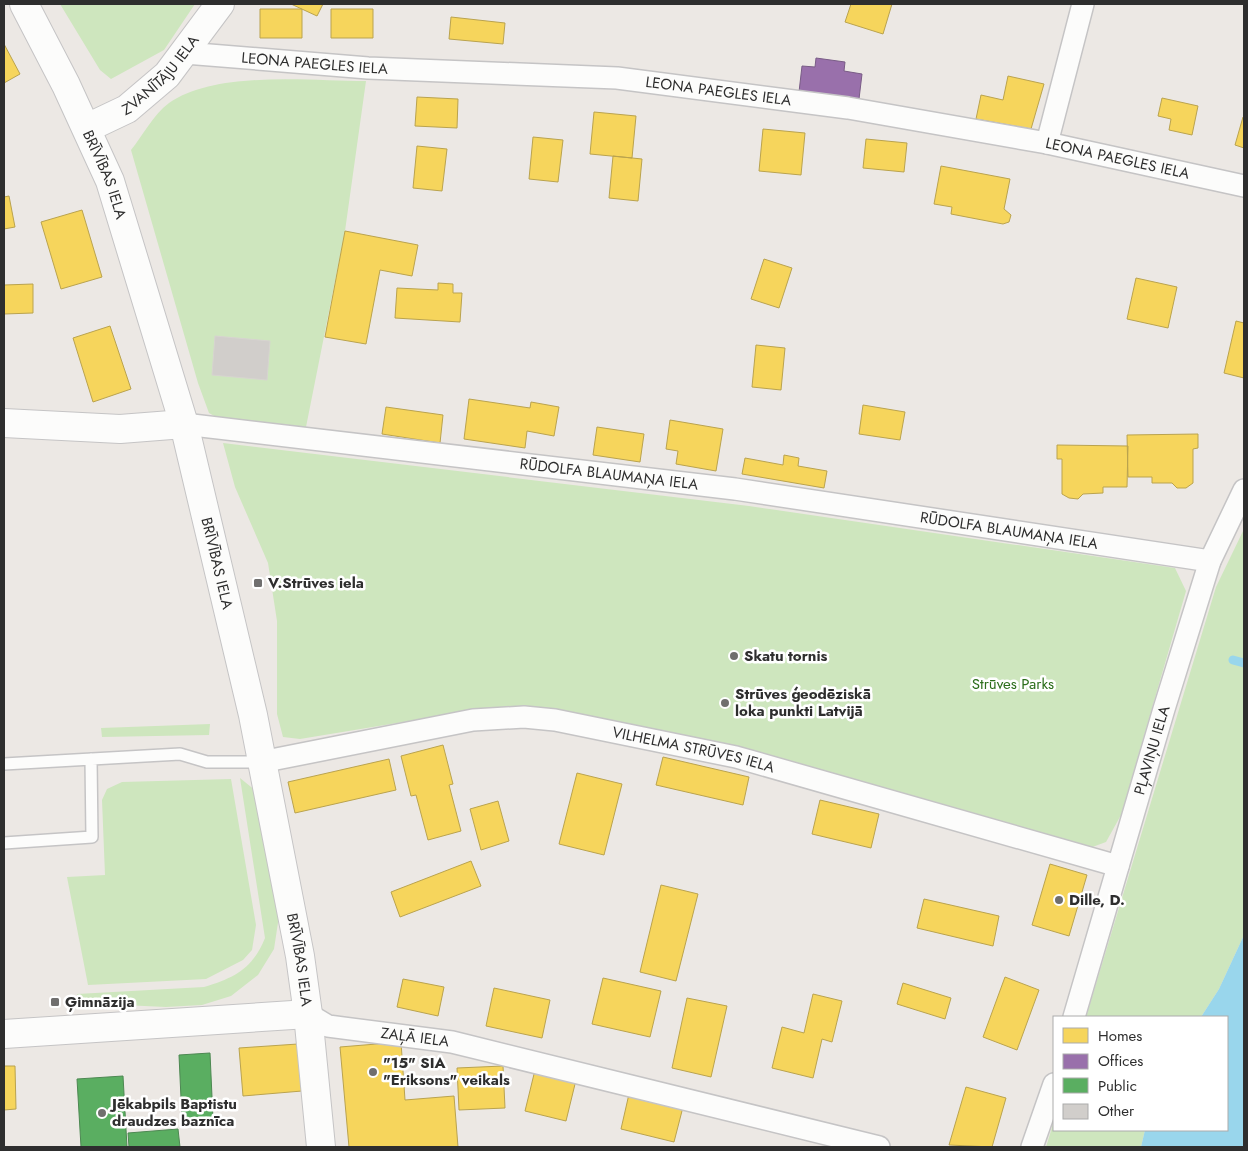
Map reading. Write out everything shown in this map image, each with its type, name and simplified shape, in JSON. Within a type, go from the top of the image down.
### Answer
[{"type":"main road","name":"BRĪVĪBAS IELA","points":[[24,4],[87,128],[110,181],[184,424],[251,705],[300,956],[308,1014],[321,1147]]},
{"type":"main road","name":"ZVANĪTĀJU IELA","points":[[87,128],[127,109],[167,75],[220,4]]},
{"type":"main road","name":"RŪDOLFA BLAUMAŅA IELA","points":[[4,423],[120,429],[184,424]]},
{"type":"main road","points":[[4,1034],[308,1014]]},
{"type":"street","points":[[1047,143],[1083,4]]},
{"type":"street","name":"LEONA PAEGLES IELA","points":[[185,53],[368,68],[617,78],[848,108],[1047,143],[1244,186]]},
{"type":"street","name":"RŪDOLFA BLAUMAŅA IELA","points":[[184,424],[735,489],[1210,561]]},
{"type":"street","name":"PĻAVIŅU IELA","points":[[1074,1016],[1210,561],[1244,490]]},
{"type":"street","name":"VILHELMA STRŪVES IELA","points":[[262,762],[473,720],[524,717],[556,720],[736,757],[1118,866]]},
{"type":"street","name":"ZAĻĀ IELA","points":[[308,1014],[328,1026],[452,1042],[879,1147]]},
{"type":"street","points":[[1032,1147],[1053,1087]]},
{"type":"lane","points":[[4,764],[180,754],[207,762],[262,762]]},
{"type":"lane","points":[[4,843],[92,837],[91,759]]},
{"type":"green space","points":[[60,4],[195,4],[164,50],[111,79],[100,70]]},
{"type":"green space","points":[[291,79],[366,81],[345,231],[306,427],[216,417],[209,413],[198,383],[131,150],[153,119],[169,103],[189,93],[212,86],[237,82]]},
{"type":"green space","name":"Strūves Parks","points":[[223,443],[749,506],[1175,568],[1186,591],[1121,815],[1106,842],[1087,849],[757,755],[476,710],[300,739],[283,737],[277,714],[277,621],[268,563],[235,487]]},
{"type":"green space","points":[[1244,529],[1244,935],[1219,989],[1202,1016],[1086,1016],[1216,587]]},
{"type":"green space","points":[[210,724],[209,735],[102,737],[101,728]]},
{"type":"green space","points":[[240,778],[256,791],[279,916],[274,949],[258,975],[231,996],[202,1005],[166,1007],[79,1003],[77,994],[204,987],[234,975],[255,957],[265,938]]},
{"type":"green space","points":[[231,779],[256,925],[252,950],[243,960],[206,979],[88,985],[67,877],[105,875],[102,800],[107,789],[122,782]]},
{"type":"green space","points":[[1053,1124],[1053,1131],[1145,1131],[1141,1147],[1046,1147]]},
{"type":"water","points":[[1244,935],[1244,1147],[1141,1147],[1145,1131],[1228,1131],[1228,1016],[1202,1016],[1219,989]]},
{"type":"building: Homes","points":[[291,4],[323,4],[317,16]]},
{"type":"building: Homes","points":[[851,4],[892,4],[883,34],[845,22]]},
{"type":"building: Homes","points":[[260,9],[302,9],[302,38],[260,38]]},
{"type":"building: Homes","points":[[331,9],[373,9],[373,38],[331,38]]},
{"type":"building: Homes","points":[[451,17],[505,23],[503,44],[449,39]]},
{"type":"building: Homes","points":[[4,44],[20,74],[4,83]]},
{"type":"building: Homes","points":[[1008,76],[1044,84],[1031,129],[976,119],[981,95],[1003,100]]},
{"type":"building: Homes","points":[[417,97],[458,99],[457,128],[415,126]]},
{"type":"building: Homes","points":[[1162,98],[1198,106],[1192,135],[1169,130],[1171,119],[1158,116]]},
{"type":"building: Homes","points":[[594,112],[636,116],[632,158],[590,154]]},
{"type":"building: Homes","points":[[1244,118],[1244,148],[1235,145]]},
{"type":"building: Homes","points":[[763,129],[805,133],[801,175],[759,171]]},
{"type":"building: Homes","points":[[533,137],[563,140],[558,182],[529,179]]},
{"type":"building: Homes","points":[[866,139],[907,143],[904,172],[863,168]]},
{"type":"building: Homes","points":[[417,146],[447,149],[442,191],[413,188]]},
{"type":"building: Homes","points":[[613,156],[642,159],[638,201],[609,198]]},
{"type":"building: Homes","points":[[941,166],[1010,179],[1004,209],[1011,215],[1009,222],[1003,224],[951,214],[952,207],[934,204]]},
{"type":"building: Homes","points":[[9,196],[15,227],[4,229],[4,197]]},
{"type":"building: Homes","points":[[82,210],[102,277],[61,289],[41,222]]},
{"type":"building: Homes","points":[[345,231],[418,245],[412,276],[380,270],[366,344],[325,337]]},
{"type":"building: Homes","points":[[764,259],[792,268],[779,308],[751,299]]},
{"type":"building: Homes","points":[[1136,278],[1177,287],[1168,328],[1127,319]]},
{"type":"building: Homes","points":[[438,283],[453,284],[453,293],[462,293],[460,322],[395,318],[397,288],[438,290]]},
{"type":"building: Homes","points":[[33,284],[33,313],[4,314],[4,285]]},
{"type":"building: Homes","points":[[1236,321],[1244,323],[1244,378],[1224,373]]},
{"type":"building: Homes","points":[[110,326],[131,389],[93,402],[73,338]]},
{"type":"building: Homes","points":[[756,345],[785,348],[781,390],[752,387]]},
{"type":"building: Homes","points":[[469,399],[530,408],[531,402],[559,407],[554,436],[527,431],[525,448],[464,439]]},
{"type":"building: Homes","points":[[863,405],[905,412],[900,440],[859,434]]},
{"type":"building: Homes","points":[[386,407],[443,415],[440,443],[382,434]]},
{"type":"building: Homes","points":[[670,420],[723,429],[716,471],[676,464],[678,451],[666,449]]},
{"type":"building: Homes","points":[[597,427],[644,434],[640,462],[593,455]]},
{"type":"building: Homes","points":[[1198,434],[1198,448],[1193,449],[1193,483],[1186,488],[1177,488],[1172,483],[1152,483],[1152,477],[1128,477],[1127,435]]},
{"type":"building: Homes","points":[[1057,445],[1128,446],[1127,487],[1103,487],[1103,493],[1083,494],[1078,499],[1069,498],[1062,494],[1062,459],[1057,459]]},
{"type":"building: Homes","points":[[784,455],[799,458],[798,466],[827,471],[824,488],[742,474],[745,458],[783,465]]},
{"type":"building: Homes","points":[[443,745],[453,784],[449,785],[461,831],[428,840],[416,795],[411,796],[401,756]]},
{"type":"building: Homes","points":[[663,757],[749,777],[743,805],[656,785]]},
{"type":"building: Homes","points":[[389,759],[396,790],[295,813],[288,782]]},
{"type":"building: Homes","points":[[577,773],[622,784],[604,855],[559,844]]},
{"type":"building: Homes","points":[[820,800],[879,814],[871,848],[812,834]]},
{"type":"building: Homes","points":[[498,801],[509,841],[481,850],[470,809]]},
{"type":"building: Homes","points":[[471,861],[481,886],[400,917],[391,892]]},
{"type":"building: Homes","name":"Dille, D.","points":[[1050,864],[1087,875],[1069,936],[1032,925]]},
{"type":"building: Homes","points":[[661,885],[698,894],[676,981],[640,972]]},
{"type":"building: Homes","points":[[924,899],[999,916],[993,946],[917,928]]},
{"type":"building: Homes","points":[[1005,977],[1039,990],[1017,1050],[983,1037]]},
{"type":"building: Homes","points":[[603,978],[661,991],[650,1037],[592,1024]]},
{"type":"building: Homes","points":[[403,979],[444,987],[438,1016],[397,1007]]},
{"type":"building: Homes","points":[[903,983],[951,998],[945,1019],[897,1004]]},
{"type":"building: Homes","points":[[494,988],[550,1000],[542,1038],[486,1026]]},
{"type":"building: Homes","points":[[813,994],[842,1001],[832,1042],[822,1039],[813,1078],[772,1068],[782,1027],[804,1033]]},
{"type":"building: Homes","points":[[687,998],[727,1006],[711,1077],[672,1068]]},
{"type":"building: Homes","name":"\"15\" SIA \"Eriksons\" veikals","points":[[401,1042],[405,1100],[454,1096],[458,1147],[349,1147],[340,1047]]},
{"type":"building: Homes","points":[[298,1044],[302,1091],[243,1096],[239,1048]]},
{"type":"building: Homes","points":[[4,1066],[15,1066],[16,1109],[4,1110]]},
{"type":"building: Homes","points":[[503,1066],[505,1108],[459,1110],[457,1068]]},
{"type":"building: Homes","points":[[535,1070],[576,1080],[566,1121],[525,1111]]},
{"type":"building: Homes","points":[[966,1087],[1006,1098],[992,1147],[949,1145]]},
{"type":"building: Homes","points":[[629,1094],[683,1107],[674,1142],[621,1129]]},
{"type":"building: Offices","points":[[816,58],[845,62],[844,71],[862,74],[859,99],[799,92],[802,66],[815,67]]},
{"type":"building: Public","points":[[210,1053],[213,1119],[182,1120],[179,1055]]},
{"type":"building: Public","name":"Jēkabpils Baptistu draudzes baznīca","points":[[123,1076],[127,1147],[81,1147],[77,1079]]},
{"type":"building: Public","points":[[178,1129],[180,1147],[129,1147],[128,1133]]},
{"type":"building: Other","points":[[215,336],[270,341],[267,380],[212,375]]},
{"type":"waterway","points":[[1233,660],[1244,663]]},
{"type":"place","name":"V.Strūves iela","points":[[258,583]]},
{"type":"place","name":"Skatu tornis","points":[[734,656]]},
{"type":"place","name":"Strūves ģeodēziskā loka punkti Latvijā","points":[[725,703]]},
{"type":"place","name":"Dille, D.","points":[[1059,900]]},
{"type":"place","name":"Ģimnāzija","points":[[55,1002]]},
{"type":"place","name":"\"15\" SIA \"Eriksons\" veikals","points":[[373,1072]]},
{"type":"place","name":"Jēkabpils Baptistu draudzes baznīca","points":[[102,1113]]}]
